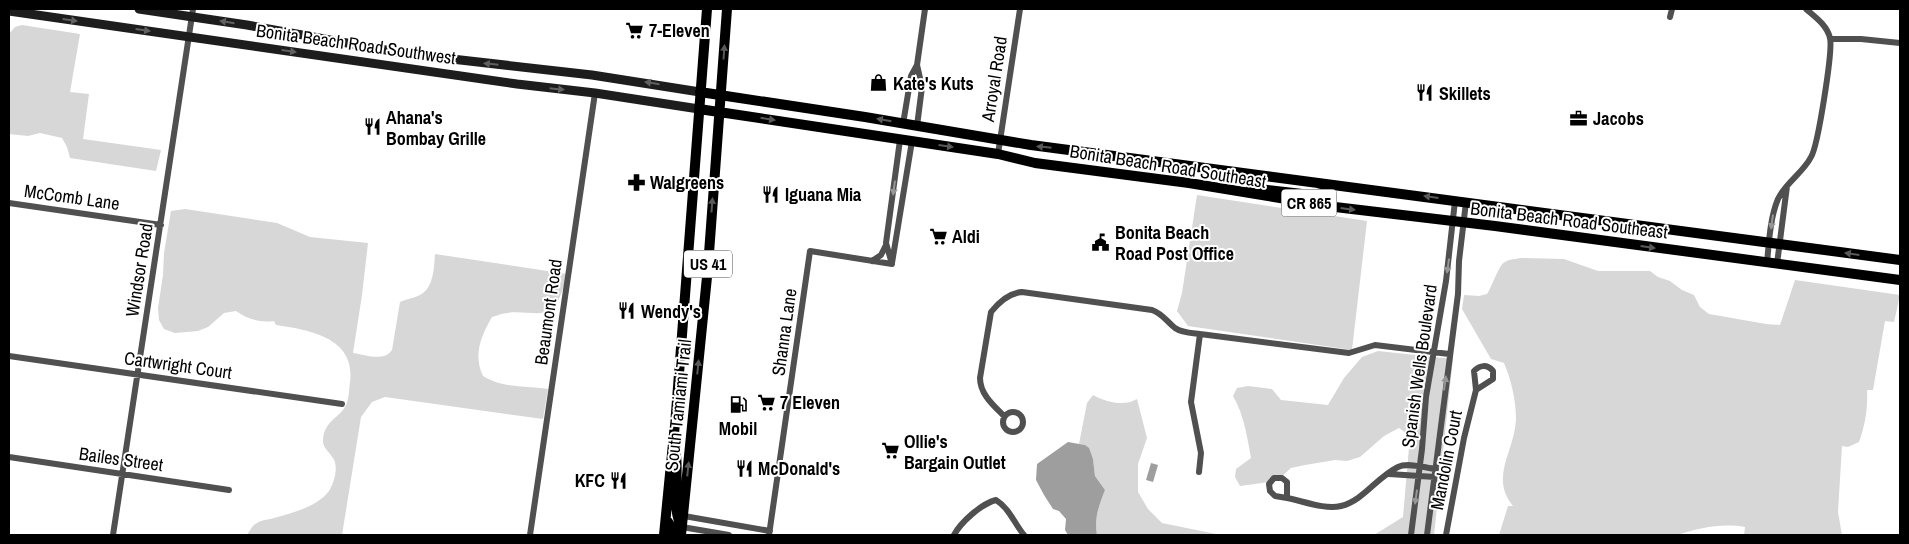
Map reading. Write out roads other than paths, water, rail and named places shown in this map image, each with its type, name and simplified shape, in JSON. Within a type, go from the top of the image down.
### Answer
[{"type":"main road","name":"Bonita Beach Road Southwest","points":[[139,9],[193,13],[391,51],[468,62],[592,75],[700,92]]},
{"type":"main road","name":"South Tamiami Trail","points":[[664,535],[674,433],[707,9]]},
{"type":"main road","name":"South Tamiami Trail","points":[[682,526],[708,267],[727,9]]},
{"type":"main road","name":"Bonita Beach Road Southwest","points":[[9,11],[699,109]]},
{"type":"main road","points":[[388,65],[391,51]]},
{"type":"main road","name":"Bonita Beach Road Southeast","points":[[700,92],[1000,140],[1900,260]]},
{"type":"main road","name":"Bonita Beach Road Southeast","points":[[699,109],[998,154],[1035,163],[1335,207],[1900,280]]},
{"type":"main road","points":[[1213,188],[1231,185],[1311,196],[1323,193],[1328,185]]},
{"type":"main road","points":[[674,433],[678,472],[676,515],[682,526]]},
{"type":"main road","points":[[666,519],[672,528],[673,535]]},
{"type":"street","points":[[903,124],[911,76],[917,64],[925,9]]},
{"type":"street","name":"Arroyal Road","points":[[998,154],[1020,9]]},
{"type":"street","points":[[1670,17],[1672,9]]},
{"type":"street","points":[[1772,263],[1774,243],[1788,185],[1814,153],[1820,122],[1831,39],[1823,25],[1806,9]]},
{"type":"street","name":"Windsor Road","points":[[113,535],[193,13]]},
{"type":"street","points":[[1831,39],[1861,39],[1900,43]]},
{"type":"street","points":[[916,126],[922,86],[917,64]]},
{"type":"street","name":"Beaumont Road","points":[[530,535],[595,93]]},
{"type":"street","points":[[872,261],[881,255],[886,244],[900,140]]},
{"type":"street","points":[[892,264],[912,141]]},
{"type":"street","name":"Spanish Wells Boulevard","points":[[1428,535],[1449,354],[1458,294],[1458,222],[1460,201]]},
{"type":"street","name":"Spanish Wells Boulevard","points":[[1410,535],[1419,476],[1426,397],[1458,222],[1460,201]]},
{"type":"street","name":"McComb Lane","points":[[9,203],[161,225]]},
{"type":"street","points":[[886,244],[892,264]]},
{"type":"street","name":"Shanna Lane","points":[[770,533],[810,251],[872,261]]},
{"type":"street","points":[[872,261],[892,264]]},
{"type":"street","points":[[1004,416],[984,393],[980,386],[980,378],[991,312],[1014,293],[1022,292],[1152,310],[1165,317],[1176,328],[1200,334],[1349,353],[1375,345],[1449,354]]},
{"type":"street","points":[[1199,472],[1201,453],[1191,402],[1200,334]]},
{"type":"street","name":"Cartwright Court","points":[[9,356],[342,404]]},
{"type":"street","name":"Mandolin Court","points":[[1446,535],[1464,438],[1476,390]]},
{"type":"street","name":"Bailes Street","points":[[9,457],[229,490]]},
{"type":"street","points":[[1287,498],[1327,506],[1342,506],[1353,501],[1399,467],[1410,466],[1436,469]]},
{"type":"street","points":[[1389,474],[1435,477]]},
{"type":"street","points":[[954,535],[958,528],[976,512],[988,502],[996,500],[1013,516],[1024,535]]},
{"type":"street","points":[[682,526],[770,533]]},
{"type":"street","points":[[682,526],[729,535]]},
{"type":"place","name":"7-Eleven","points":[[635,30]]},
{"type":"place","name":"Kate's Kuts","points":[[879,83]]},
{"type":"place","name":"Skillets","points":[[1425,93]]},
{"type":"place","name":"Jacobs","points":[[1579,118]]},
{"type":"place","name":"Ahana's Bombay Grille","points":[[372,127]]},
{"type":"place","name":"Walgreens","points":[[636,182]]},
{"type":"place","name":"Iguana Mia","points":[[771,194]]},
{"type":"place","name":"Aldi","points":[[938,236]]},
{"type":"place","name":"Bonita Beach Road Post Office","points":[[1101,242]]},
{"type":"place","name":"Wendy's","points":[[627,311]]},
{"type":"place","name":"7 Eleven","points":[[766,402]]},
{"type":"place","name":"Mobil","points":[[738,405]]},
{"type":"place","name":"Ollie's Bargain Outlet","points":[[890,451]]},
{"type":"place","name":"McDonald's","points":[[744,468]]},
{"type":"place","name":"KFC","points":[[619,480]]}]
